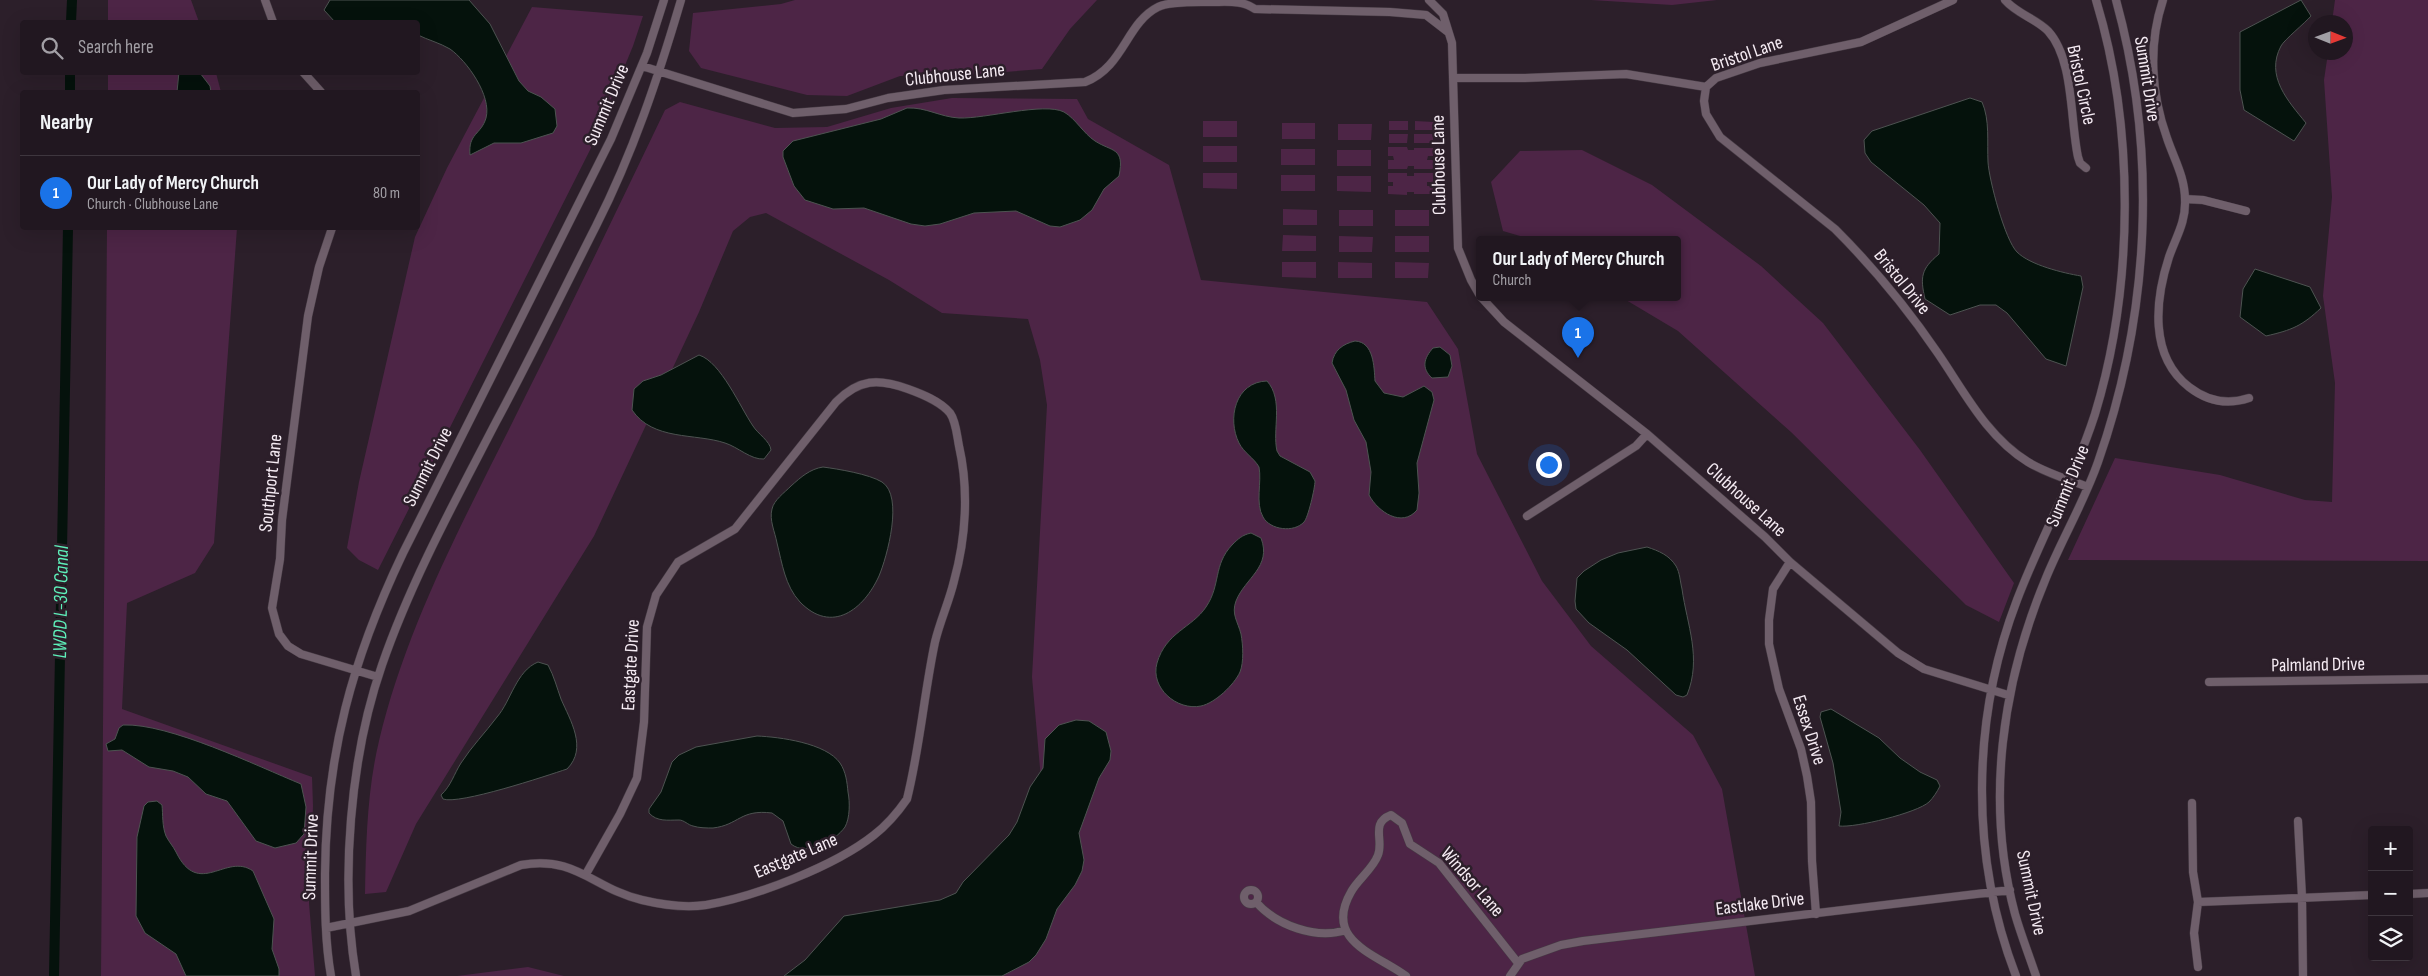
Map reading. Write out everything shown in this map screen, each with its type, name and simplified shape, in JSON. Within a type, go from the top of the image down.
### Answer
[{"type":"street","points":[[265,0],[272,20]]},
{"type":"street","name":"Summit Drive","points":[[331,976],[326,928],[328,802],[342,717],[355,671],[388,584],[611,139],[642,66],[664,0]]},
{"type":"street","name":"Summit Drive","points":[[356,976],[350,923],[350,867],[356,781],[362,740],[378,678],[404,611],[430,554],[597,225],[624,166],[642,123],[681,0]]},
{"type":"street","name":"Clubhouse Lane","points":[[1429,0],[1443,14],[1452,44],[1458,248],[1476,288]]},
{"type":"street","name":"Bristol Lane","points":[[1454,78],[1525,78],[1626,74],[1706,87],[1716,78],[1760,63],[1862,42],[1953,0]]},
{"type":"street","name":"Bristol Circle","points":[[2005,0],[2018,12],[2043,26],[2061,51],[2068,84],[2076,150],[2080,163],[2086,168]]},
{"type":"street","name":"Summit Drive","points":[[2016,976],[2001,931],[1992,894],[1983,825],[1982,772],[1984,732],[2001,646],[2016,604],[2071,480],[2096,411],[2109,354],[2121,281],[2123,155],[2112,69],[2096,0]]},
{"type":"street","name":"Summit Drive","points":[[2036,976],[2015,913],[2010,890],[2003,833],[2002,746],[2008,695],[2031,615],[2046,576],[2088,488],[2106,437],[2128,355],[2140,270],[2144,212],[2139,125],[2128,55],[2116,0]]},
{"type":"street","points":[[2163,0],[2156,28],[2154,77],[2162,125],[2180,170],[2185,199],[2181,229],[2170,255],[2160,289],[2159,332],[2163,354],[2170,368],[2180,380],[2197,393],[2220,401],[2236,402],[2249,398]]},
{"type":"street","name":"Clubhouse Lane","points":[[642,66],[793,113],[846,109],[888,98],[944,90],[988,86],[1078,84],[1092,79],[1110,67],[1136,28],[1158,7],[1200,2],[1247,1],[1255,10],[1390,12],[1426,15],[1448,32]]},
{"type":"street","points":[[306,75],[318,90]]},
{"type":"street","name":"Bristol Drive","points":[[1706,87],[1704,94],[1706,114],[1716,132],[1850,244],[1909,314],[1989,428],[2029,463],[2088,488]]},
{"type":"street","points":[[2185,199],[2203,200],[2246,211]]},
{"type":"street","name":"Southport Lane","points":[[331,230],[319,267],[308,316],[282,512],[282,547],[272,615],[279,634],[294,650],[378,678]]},
{"type":"street","name":"Clubhouse Lane","points":[[1485,301],[1504,322],[1647,434],[1765,537],[1790,562],[1911,662],[2008,695]]},
{"type":"street","name":"Eastgate Drive","points":[[586,874],[620,814],[637,778],[644,722],[647,627],[651,607],[656,595],[678,562],[735,529],[836,402],[851,389],[869,381],[902,386],[932,400],[952,415],[964,479],[964,527],[960,556]]},
{"type":"street","points":[[1527,516],[1636,446],[1647,434]]},
{"type":"street","name":"Eastgate Lane","points":[[586,874],[620,893],[640,900],[662,904],[706,905],[752,893],[833,861],[874,836],[896,815],[907,799],[935,642],[960,556]]},
{"type":"street","name":"Essex Drive","points":[[1790,562],[1772,589],[1769,644],[1779,690],[1801,749],[1807,776],[1811,802],[1812,861],[1816,914]]},
{"type":"street","name":"Palmland Drive","points":[[2209,682],[2428,679]]},
{"type":"street","points":[[2192,804],[2193,872],[2198,902],[2194,933],[2198,967]]},
{"type":"street","name":"Windsor Lane","points":[[1346,930],[1344,922],[1346,903],[1351,892],[1377,858],[1380,850],[1378,829],[1384,818],[1391,815],[1402,822],[1410,844],[1439,863],[1518,963]]},
{"type":"street","points":[[2298,821],[2302,897],[2303,976]]},
{"type":"street","points":[[326,928],[408,911],[521,865],[548,862],[562,864],[586,874]]},
{"type":"street","name":"Eastlake Drive","points":[[1518,963],[1537,953],[1583,941],[1992,894],[2010,890]]},
{"type":"street","points":[[2413,894],[2428,893]]},
{"type":"street","points":[[2198,902],[2368,895]]},
{"type":"street","points":[[1256,902],[1265,913],[1307,932],[1328,934],[1346,930],[1359,948],[1406,976]]},
{"type":"street","points":[[1510,976],[1518,963]]},
{"type":"shaded area","points":[[108,0],[191,0],[198,20],[108,20]]},
{"type":"shaded area","points":[[330,0],[469,0],[490,24],[519,81],[528,91],[541,97],[555,109],[557,126],[553,133],[521,143],[494,143],[470,155],[471,142],[484,124],[487,109],[477,80],[457,55],[450,49],[420,36],[420,20],[333,20],[324,10]]},
{"type":"shaded area","points":[[795,0],[1097,0],[1070,29],[1042,69],[966,75],[900,76],[847,96],[807,95],[701,68],[689,51],[693,13],[781,4]]},
{"type":"shaded area","points":[[1591,0],[1717,0],[1672,5]]},
{"type":"shaded area","points":[[2301,0],[2310,15],[2308,15],[2308,19],[2281,46],[2277,57],[2277,78],[2281,88],[2292,106],[2306,123],[2294,141],[2244,110],[2240,90],[2240,32]]},
{"type":"shaded area","points":[[2335,0],[2428,0],[2428,561],[2068,560],[2115,458],[2220,475],[2305,500],[2332,502],[2335,383],[2323,296],[2332,197],[2324,80],[2327,60],[2353,60],[2353,15],[2333,15]]},
{"type":"shaded area","points":[[532,7],[643,16],[633,46],[590,150],[378,570],[359,560],[347,548],[359,482],[415,237],[420,230],[420,226],[447,168]]},
{"type":"shaded area","points":[[108,75],[217,75],[220,90],[108,90]]},
{"type":"shaded area","points":[[179,75],[202,75],[210,86],[211,90],[177,90]]},
{"type":"shaded area","points":[[952,98],[1077,99],[1088,119],[1169,165],[1201,280],[1427,302],[1458,349],[1477,454],[1542,581],[1591,646],[1693,735],[1722,789],[1755,976],[925,976],[1043,802],[1032,677],[1047,405],[1040,360],[1028,319],[942,313],[889,280],[766,213],[750,217],[733,231],[699,312],[594,536],[416,824],[386,892],[365,894],[368,817],[375,760],[391,696],[406,652],[423,608],[462,523],[665,110],[680,102],[775,128],[827,127],[891,108]]},
{"type":"shaded area","points":[[1970,98],[1982,102],[1985,109],[1991,182],[1998,209],[2012,245],[2023,257],[2038,265],[2081,276],[2083,287],[2066,366],[2046,359],[2007,313],[1996,305],[1980,305],[1950,315],[1925,299],[1922,279],[1925,269],[1939,254],[1940,223],[1924,205],[1871,162],[1865,153],[1864,140],[1872,131]]},
{"type":"shaded area","points":[[907,108],[959,118],[1055,109],[1064,112],[1091,138],[1119,155],[1119,176],[1104,189],[1092,210],[1080,220],[1060,227],[1050,226],[1016,211],[974,213],[940,224],[925,226],[911,224],[864,208],[833,209],[805,200],[794,186],[783,157],[783,151],[793,141],[881,119]]},
{"type":"shaded area","points":[[1203,121],[1237,121],[1237,137],[1203,137]]},
{"type":"shaded area","points":[[1389,121],[1408,121],[1408,130],[1389,130]]},
{"type":"shaded area","points":[[1415,121],[1434,122],[1433,130],[1415,130]]},
{"type":"shaded area","points":[[1282,123],[1315,123],[1315,139],[1282,139]]},
{"type":"shaded area","points":[[1338,124],[1372,124],[1371,140],[1338,140]]},
{"type":"shaded area","points":[[1389,134],[1408,134],[1407,143],[1389,143]]},
{"type":"shaded area","points":[[1414,134],[1433,134],[1433,143],[1414,143]]},
{"type":"shaded area","points":[[1203,146],[1237,146],[1237,162],[1203,162]]},
{"type":"shaded area","points":[[1388,147],[1407,147],[1408,150],[1414,150],[1414,148],[1433,148],[1433,156],[1428,156],[1427,160],[1433,160],[1433,169],[1414,169],[1414,166],[1408,166],[1407,169],[1388,169],[1388,160],[1394,160],[1393,156],[1388,156]]},
{"type":"shaded area","points":[[1281,149],[1315,149],[1315,165],[1281,165]]},
{"type":"shaded area","points":[[1337,150],[1371,150],[1371,166],[1337,166]]},
{"type":"shaded area","points":[[1582,150],[1652,185],[1761,266],[1823,323],[1920,450],[2014,583],[1999,622],[1966,605],[1791,432],[1678,331],[1628,301],[1681,301],[1681,236],[1520,236],[1503,231],[1491,182],[1520,151]]},
{"type":"shaded area","points":[[1203,173],[1237,173],[1237,189],[1203,188]]},
{"type":"shaded area","points":[[1388,173],[1407,173],[1407,176],[1414,176],[1414,173],[1433,173],[1433,182],[1427,182],[1427,186],[1433,186],[1433,194],[1407,192],[1407,195],[1388,194],[1388,186],[1393,186],[1393,182],[1388,182]]},
{"type":"shaded area","points":[[1281,175],[1315,175],[1315,191],[1281,191]]},
{"type":"shaded area","points":[[1337,176],[1371,176],[1371,192],[1337,191]]},
{"type":"shaded area","points":[[1283,209],[1317,210],[1317,225],[1283,225]]},
{"type":"shaded area","points":[[1339,210],[1373,210],[1373,226],[1339,226]]},
{"type":"shaded area","points":[[1395,210],[1429,210],[1429,226],[1395,226]]},
{"type":"shaded area","points":[[107,230],[237,230],[214,543],[195,573],[127,603],[122,709],[312,777],[313,806],[309,903],[315,976],[101,976]]},
{"type":"shaded area","points":[[1283,235],[1316,236],[1316,251],[1282,251]]},
{"type":"shaded area","points":[[1339,236],[1373,237],[1372,252],[1339,252]]},
{"type":"shaded area","points":[[1395,236],[1429,236],[1429,252],[1395,252]]},
{"type":"shaded area","points":[[1282,262],[1316,262],[1316,278],[1282,277]]},
{"type":"shaded area","points":[[1338,262],[1372,263],[1372,278],[1338,278]]},
{"type":"shaded area","points":[[1395,262],[1429,263],[1428,278],[1395,278]]},
{"type":"shaded area","points":[[2255,269],[2310,287],[2321,308],[2296,327],[2266,336],[2240,317],[2243,289]]},
{"type":"shaded area","points":[[1355,341],[1361,342],[1369,350],[1372,356],[1375,381],[1384,393],[1403,397],[1424,386],[1432,392],[1434,400],[1417,463],[1419,493],[1417,510],[1404,518],[1391,516],[1384,512],[1369,495],[1371,472],[1366,442],[1354,420],[1346,390],[1332,363],[1335,354],[1340,348]]},
{"type":"shaded area","points":[[1440,347],[1450,355],[1452,366],[1448,377],[1432,378],[1425,367],[1426,359],[1433,348]]},
{"type":"shaded area","points":[[699,355],[715,366],[753,426],[770,447],[771,450],[764,459],[749,455],[725,443],[675,434],[651,427],[632,410],[634,389],[643,381],[661,375]]},
{"type":"shaded area","points":[[1267,381],[1275,397],[1277,451],[1280,456],[1310,472],[1315,481],[1306,519],[1300,525],[1288,529],[1271,525],[1263,517],[1259,505],[1259,467],[1239,443],[1235,433],[1234,413],[1236,403],[1247,388],[1256,383]]},
{"type":"shaded area","points":[[823,467],[853,472],[876,479],[889,489],[892,500],[892,527],[879,576],[865,599],[846,614],[835,617],[812,612],[795,596],[785,574],[771,517],[773,506],[782,494],[806,474]]},
{"type":"shaded area","points":[[1251,533],[1261,538],[1263,557],[1256,572],[1240,593],[1235,606],[1242,643],[1243,658],[1240,672],[1229,688],[1212,701],[1201,706],[1183,705],[1167,696],[1162,689],[1156,672],[1157,663],[1166,644],[1206,607],[1214,591],[1219,568],[1226,553],[1238,539]]},
{"type":"shaded area","points":[[1647,547],[1667,556],[1676,566],[1679,574],[1693,655],[1691,681],[1687,695],[1683,697],[1676,695],[1627,650],[1589,623],[1576,609],[1577,578],[1584,571],[1601,560],[1618,553]]},
{"type":"shaded area","points":[[538,662],[548,665],[572,725],[577,743],[573,761],[567,769],[523,783],[466,798],[443,799],[441,795],[450,784],[461,763],[502,710],[519,679],[530,666]]},
{"type":"shaded area","points":[[1831,709],[1879,738],[1900,758],[1920,772],[1937,780],[1940,786],[1929,802],[1912,811],[1886,819],[1858,825],[1839,826],[1841,812],[1833,763],[1820,717],[1821,712]]},
{"type":"shaded area","points":[[1076,720],[1089,721],[1106,732],[1111,751],[1110,760],[1099,778],[1079,833],[1084,860],[1082,871],[1075,885],[1057,909],[1046,939],[1029,962],[1002,976],[784,976],[805,960],[844,916],[940,900],[956,893],[963,882],[1009,835],[1017,822],[1030,787],[1043,768],[1045,739],[1059,725]]},
{"type":"shaded area","points":[[123,725],[142,726],[188,738],[301,784],[306,807],[304,834],[296,843],[275,848],[256,841],[227,801],[206,794],[188,777],[173,771],[149,767],[122,750],[108,751],[106,744],[115,739],[119,728]]},
{"type":"shaded area","points":[[757,736],[802,742],[824,750],[840,763],[847,781],[849,810],[845,827],[835,837],[820,846],[805,849],[798,848],[791,844],[783,821],[772,813],[753,813],[729,824],[713,828],[703,828],[695,827],[681,820],[659,819],[649,813],[649,809],[661,792],[672,762],[679,755],[696,747]]},
{"type":"shaded area","points":[[157,801],[162,805],[166,836],[185,866],[194,872],[203,874],[233,867],[243,867],[253,871],[274,919],[272,949],[279,969],[279,976],[186,976],[176,954],[145,933],[136,916],[137,837],[144,806],[148,802]]},
{"type":"shaded area","points":[[528,967],[564,976],[457,976]]},
{"type":"waterway","name":"LWDD L-30 Canal","points":[[71,20],[72,0]]},
{"type":"waterway","name":"LWDD L-30 Canal","points":[[70,75],[70,90]]},
{"type":"waterway","name":"LWDD L-30 Canal","points":[[54,976],[68,230]]},
{"type":"place","name":"Our Lady of Mercy Church","points":[[1578,358]]}]
